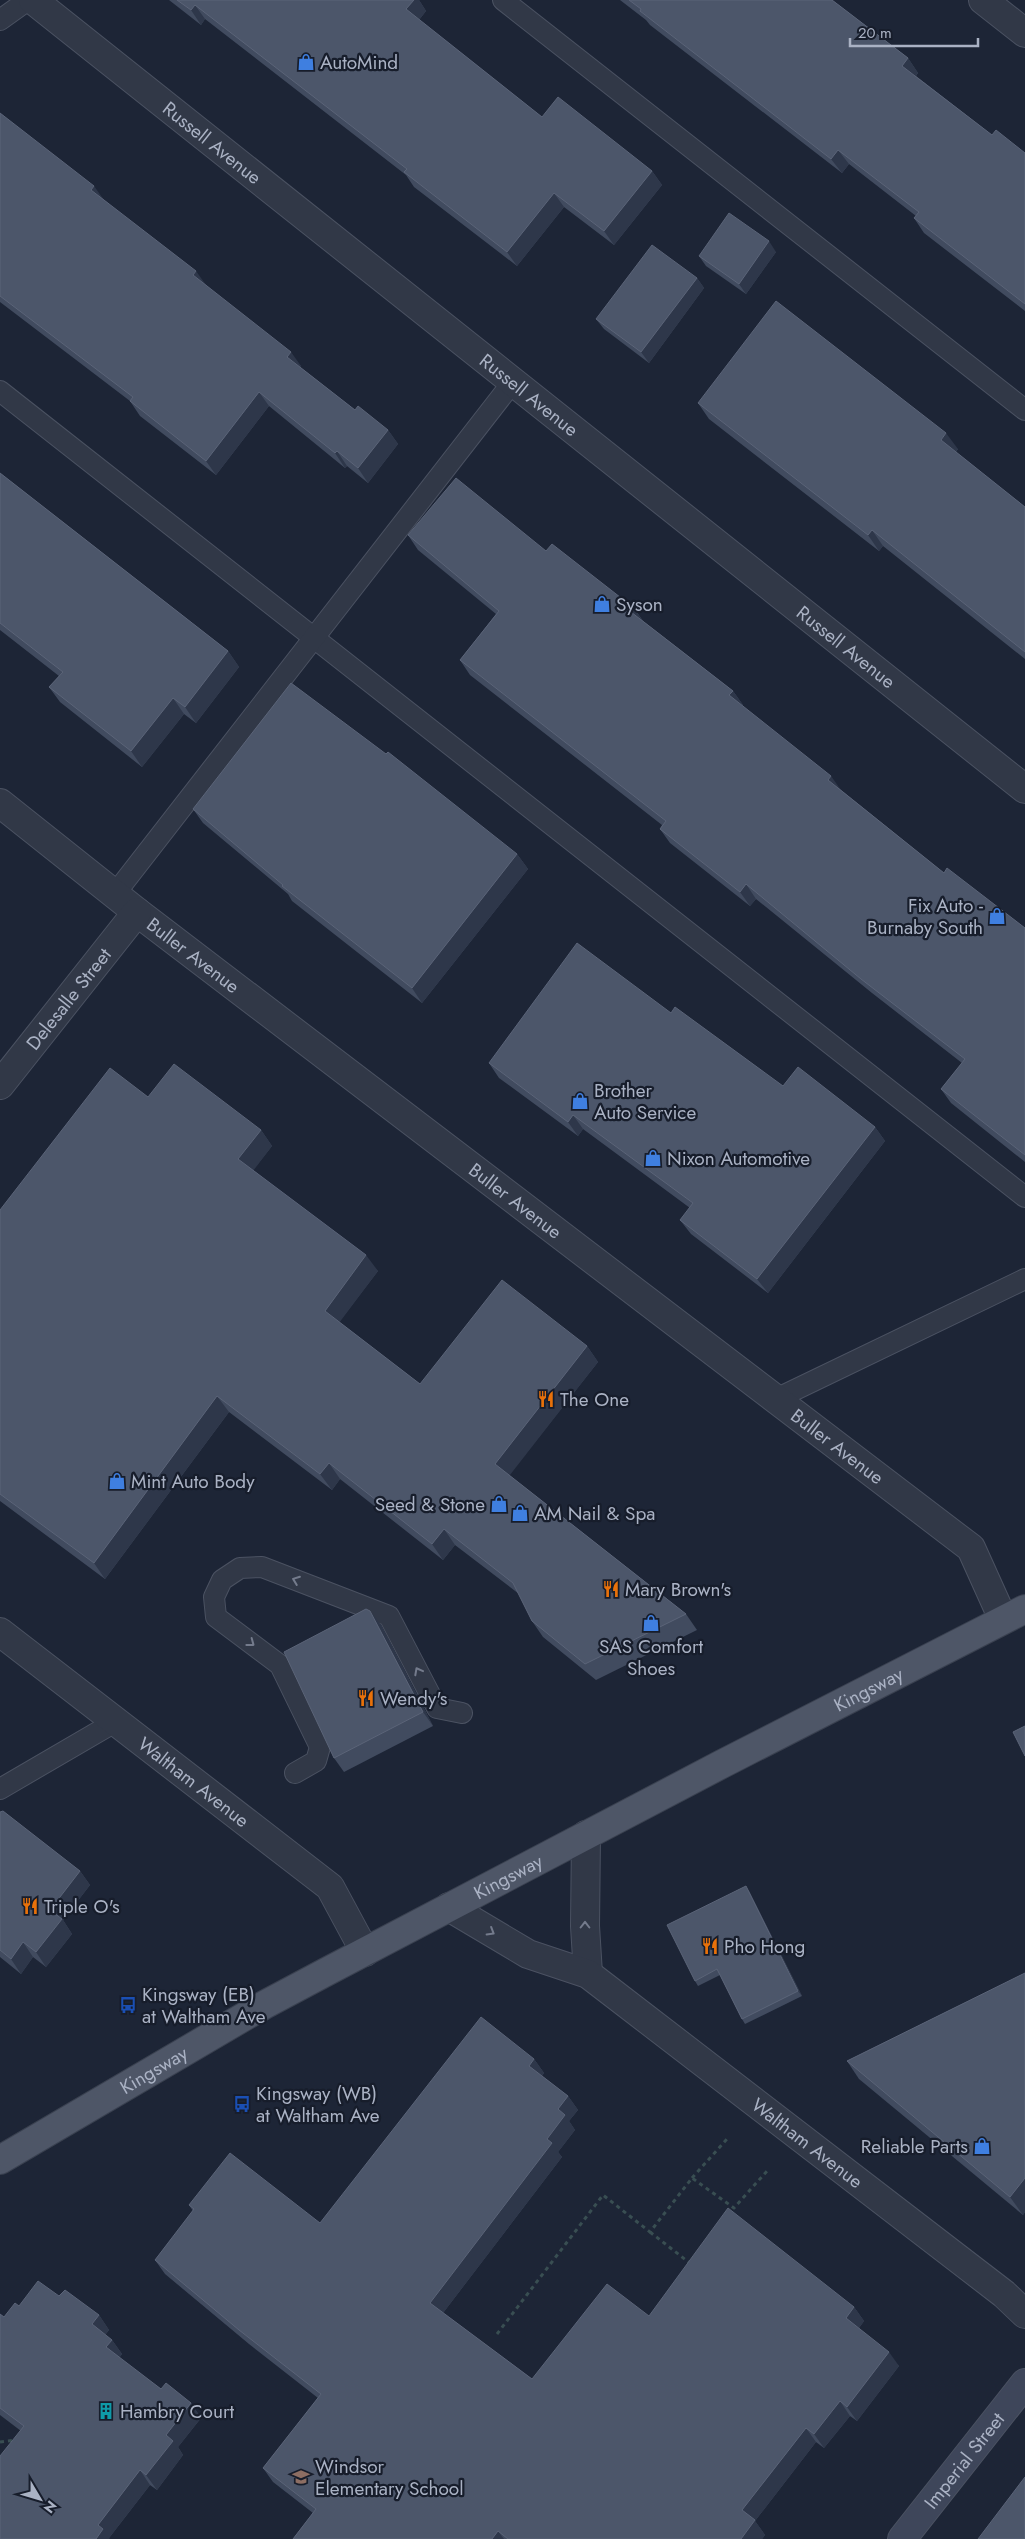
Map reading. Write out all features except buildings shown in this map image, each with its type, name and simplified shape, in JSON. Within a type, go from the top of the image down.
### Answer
[{"type":"main road","name":"Kingsway","points":[[0,2160],[264,2005],[586,1835],[1014,1614]]},
{"type":"street","name":"Russell Avenue","points":[[33,0],[512,383],[1025,789]]},
{"type":"street","points":[[983,0],[1025,33]]},
{"type":"street","name":"Buller Avenue","points":[[0,803],[136,912],[971,1548],[1014,1614]]},
{"type":"street","name":"Delesalle Street","points":[[0,1085],[136,912]]},
{"type":"street","name":"Waltham Avenue","points":[[0,1632],[330,1887],[365,1952]]},
{"type":"street","points":[[586,1835],[585,1926],[588,1974]]},
{"type":"street","name":"Waltham Avenue","points":[[449,1907],[528,1954],[588,1974],[1004,2294],[1025,2314]]},
{"type":"street","name":"Imperial Street","points":[[902,2539],[1025,2383]]},
{"type":"lane","points":[[0,20],[28,0]]},
{"type":"lane","points":[[503,0],[1025,410]]},
{"type":"lane","points":[[114,895],[512,383]]},
{"type":"lane","points":[[0,391],[1025,1198]]},
{"type":"lane","points":[[776,1399],[1025,1279]]},
{"type":"lane","points":[[295,1773],[316,1760],[320,1747],[280,1665],[216,1617],[214,1597],[222,1580],[240,1568],[262,1567],[389,1616],[437,1708],[462,1714]]},
{"type":"lane","points":[[0,1789],[115,1722]]},
{"type":"path","points":[[650,2232],[692,2178],[726,2139]]},
{"type":"path","points":[[692,2178],[734,2208],[767,2171]]},
{"type":"path","points":[[496,2334],[603,2196],[695,2267]]},
{"type":"path","points":[[0,2442],[26,2439]]},
{"type":"place","name":"AutoMind","points":[[306,62]]},
{"type":"place","name":"Syson","points":[[602,604]]},
{"type":"place","name":"Fix Auto - Burnaby South","points":[[997,916]]},
{"type":"place","name":"Brother Auto Service","points":[[580,1101]]},
{"type":"place","name":"Nixon Automotive","points":[[653,1158]]},
{"type":"place","name":"The One","points":[[546,1399]]},
{"type":"place","name":"Mint Auto Body","points":[[117,1481]]},
{"type":"place","name":"Seed & Stone","points":[[499,1504]]},
{"type":"place","name":"AM Nail & Spa","points":[[520,1513]]},
{"type":"place","name":"Mary Brown's","points":[[611,1589]]},
{"type":"place","name":"SAS Comfort Shoes","points":[[651,1623]]},
{"type":"place","name":"Wendy's","points":[[366,1698]]},
{"type":"place","name":"Triple O's","points":[[30,1906]]},
{"type":"place","name":"Pho Hong","points":[[710,1946]]},
{"type":"place","name":"Kingsway (EB) at Waltham Ave","points":[[128,2005]]},
{"type":"place","name":"Kingsway (WB) at Waltham Ave","points":[[242,2104]]},
{"type":"place","name":"Reliable Parts","points":[[982,2146]]},
{"type":"place","name":"Hambry Court","points":[[106,2411]]},
{"type":"place","name":"Windsor Elementary School","points":[[301,2477]]}]
